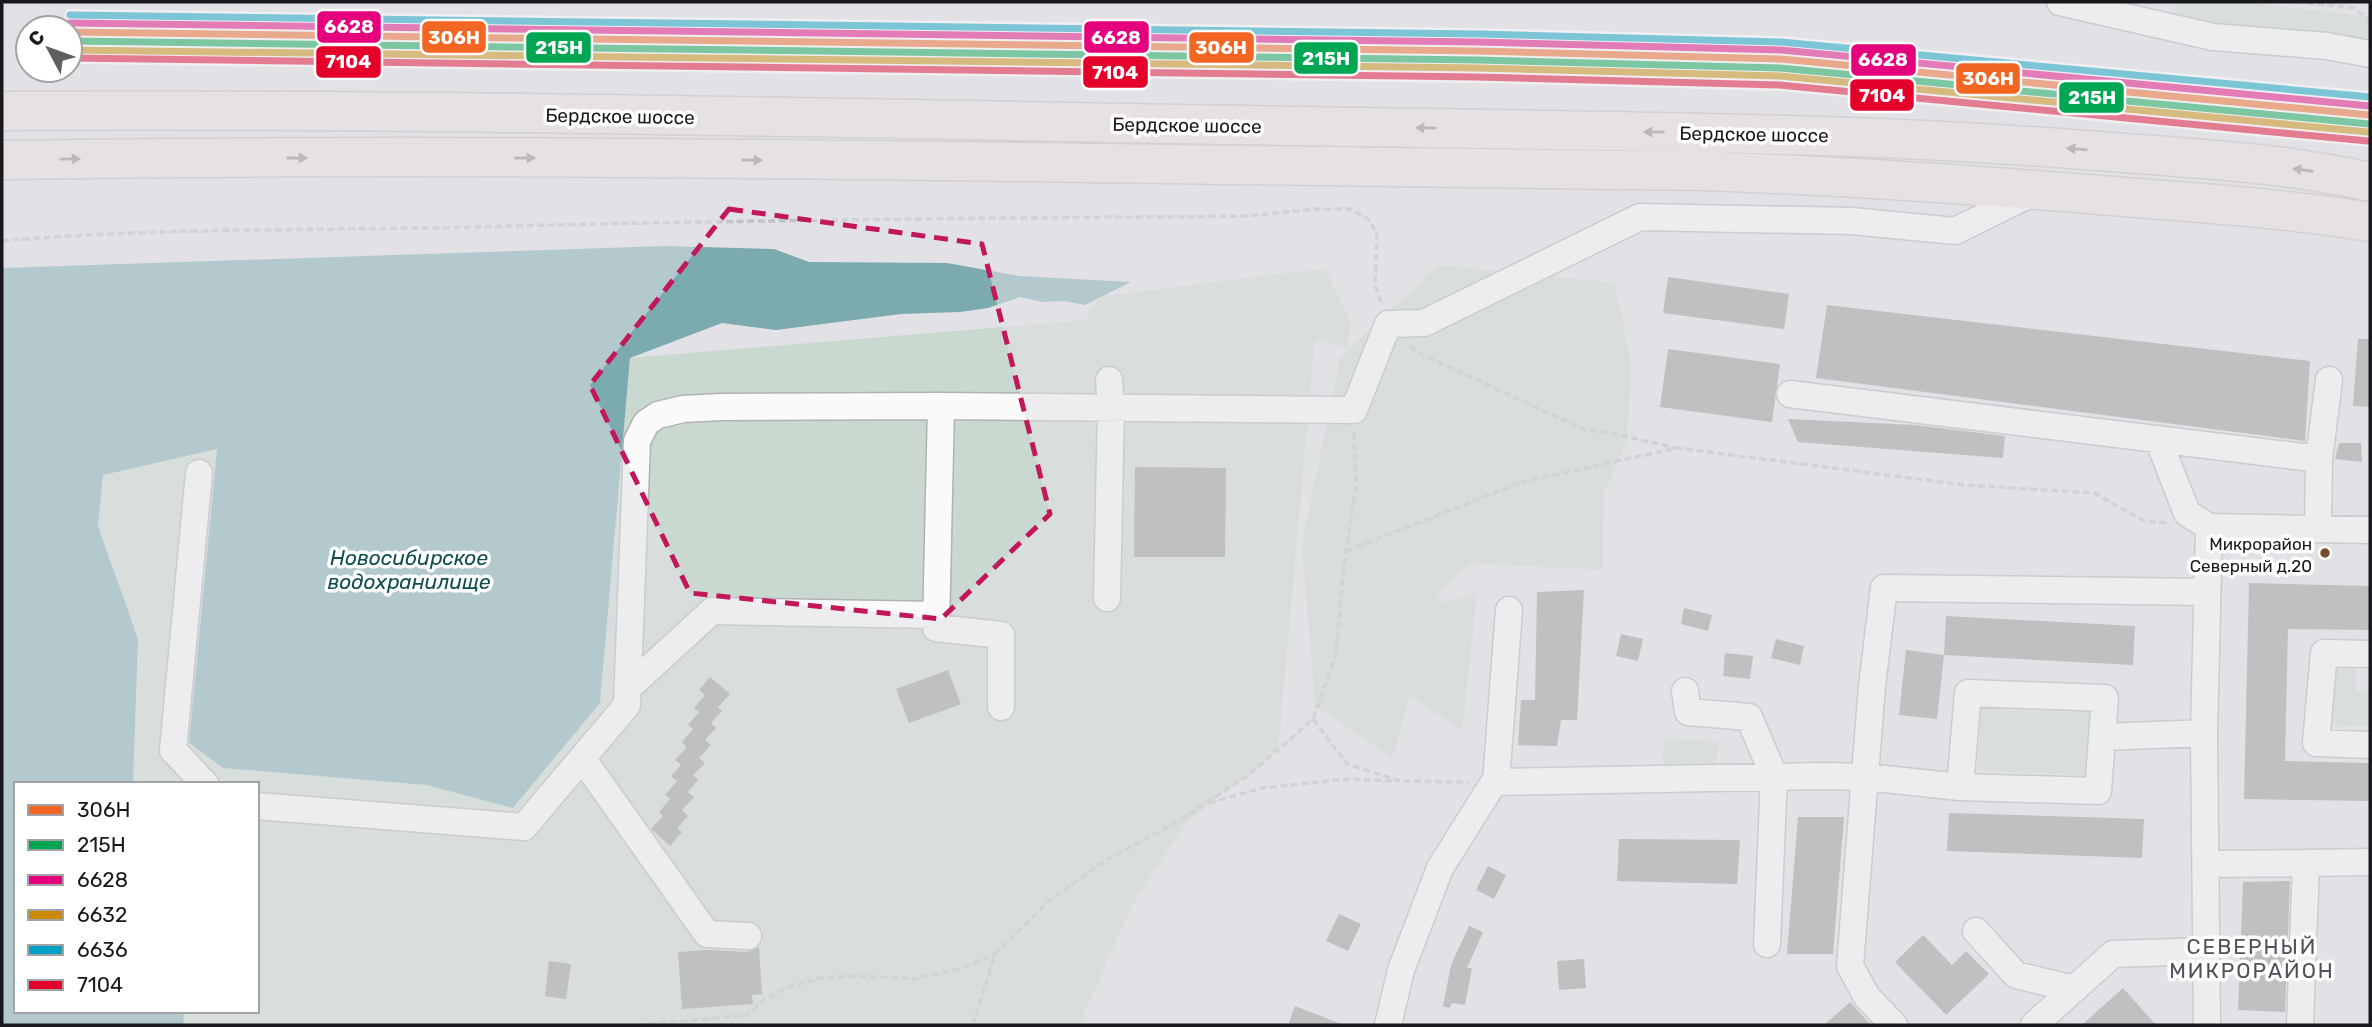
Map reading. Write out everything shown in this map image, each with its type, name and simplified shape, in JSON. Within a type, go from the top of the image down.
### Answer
[{"type":"highway","name":"Бердское шоссе","points":[[2,111],[186,110],[595,115],[1824,135],[2041,146],[2255,164],[2340,175],[2370,182]]},
{"type":"highway","name":"Бердское шоссе","points":[[2,160],[189,157],[625,159],[1705,171],[1840,176],[2038,190],[2246,207],[2370,222]]},
{"type":"street","points":[[2060,2],[2213,37],[2327,46],[2370,54]]},
{"type":"street","points":[[259,806],[524,827],[627,705],[637,441],[646,423],[658,415],[684,409],[941,406],[1354,410],[1388,324],[1424,323],[1640,217],[1852,220],[1955,231],[2038,190]]},
{"type":"street","points":[[1107,598],[1111,407],[1109,380]]},
{"type":"street","points":[[2318,529],[2319,459],[2329,380]]},
{"type":"street","points":[[1790,394],[2319,459]]},
{"type":"street","points":[[941,406],[936,628],[1001,635],[1001,706]]},
{"type":"street","points":[[2158,439],[2187,513],[2209,527],[2370,530]]},
{"type":"street","points":[[199,472],[173,750],[203,782]]},
{"type":"street","points":[[2207,1025],[2204,733],[2209,527]]},
{"type":"street","points":[[1894,1025],[1867,997],[1850,966],[1872,686],[1884,588],[2207,592]]},
{"type":"street","points":[[1388,1025],[1401,970],[1440,868],[1495,782],[1509,610]]},
{"type":"street","points":[[628,688],[712,611],[936,615]]},
{"type":"street","points":[[2370,654],[2324,653],[2316,743],[2370,745]]},
{"type":"street","points":[[1685,691],[1688,712],[1749,717],[1774,776],[1767,944]]},
{"type":"street","points":[[1495,782],[1774,776],[1866,777],[1960,788],[2098,791],[2105,698],[1968,693],[1960,788]]},
{"type":"street","points":[[2102,737],[2204,733]]},
{"type":"street","points":[[582,758],[707,934],[748,936]]},
{"type":"street","points":[[2207,864],[2370,862]]},
{"type":"street","points":[[2300,1025],[2306,863]]},
{"type":"street","points":[[1976,931],[2016,975],[2074,989]]},
{"type":"street","points":[[2034,1025],[2113,954],[2207,951]]},
{"type":"path","points":[[2296,2],[2354,8],[2370,20]]},
{"type":"path","points":[[2,242],[83,234],[202,230],[629,222],[1250,216],[1314,209],[1351,209],[1367,219],[1377,233],[1375,284],[1388,324],[1417,352],[1587,431],[1606,432],[1677,448],[1965,485],[2094,493],[2144,521],[2209,527]]},
{"type":"path","points":[[639,1025],[747,1015],[764,1000],[786,988],[824,977],[914,979],[960,969],[995,954],[1048,902],[1104,861],[1177,822],[1250,774],[1313,719],[1336,655],[1346,551],[1356,485],[1354,410]]},
{"type":"path","points":[[1346,551],[1522,481],[1677,448]]},
{"type":"path","points":[[1313,719],[1347,764],[1400,781]]},
{"type":"path","points":[[1203,805],[1262,788],[1347,779],[1495,782]]},
{"type":"path","points":[[973,1025],[995,954]]},
{"type":"highlighted area","points":[[729,209],[982,244],[1050,514],[941,619],[690,593],[590,385]]},
{"type":"shaded area","points":[[2176,2],[2243,2],[2370,17],[2370,46],[2172,23]]},
{"type":"shaded area","points":[[1438,265],[1615,283],[1631,364],[1627,439],[1604,495],[1603,570],[1472,563],[1439,595],[1437,603],[1477,593],[1462,730],[1410,696],[1392,758],[1315,705],[1302,545],[1340,358]]},
{"type":"shaded area","points":[[1326,269],[1351,323],[1346,348],[1315,339],[1278,750],[1187,822],[1132,905],[1079,1025],[184,1025],[183,1013],[259,1013],[259,782],[133,782],[138,639],[98,526],[102,475],[217,448],[190,744],[223,768],[426,785],[513,808],[600,703],[630,358],[1087,320],[1088,312],[1103,296]]},
{"type":"shaded area","points":[[2330,663],[2356,664],[2356,692],[2370,693],[2370,726],[2328,725]]},
{"type":"shaded area","points":[[1980,709],[2091,713],[2089,775],[1978,771]]},
{"type":"shaded area","points":[[1664,739],[1718,741],[1716,770],[1662,768]]},
{"type":"water","name":"Новосибирское водохранилище","points":[[665,246],[774,249],[809,262],[947,263],[1019,276],[1131,282],[1085,305],[1063,301],[1042,302],[1020,297],[988,308],[960,312],[901,314],[776,330],[722,323],[630,358],[600,703],[513,808],[426,785],[223,768],[189,743],[217,449],[103,475],[98,526],[138,639],[133,782],[14,782],[14,1013],[183,1013],[184,1025],[2,1025],[2,268]]},
{"type":"building","points":[[1668,277],[1789,294],[1784,329],[1663,313]]},
{"type":"building","points":[[1827,305],[2310,361],[2305,441],[1816,378]]},
{"type":"building","points":[[2358,339],[2370,339],[2370,407],[2353,406]]},
{"type":"building","points":[[1668,349],[1780,364],[1772,422],[1660,407]]},
{"type":"building","points":[[1788,419],[1915,425],[2005,436],[2003,458],[1798,442]]},
{"type":"building","points":[[2339,443],[2361,443],[2362,462],[2335,459]]},
{"type":"building","points":[[1135,467],[1226,468],[1225,557],[1134,557]]},
{"type":"building","points":[[2249,583],[2370,586],[2370,630],[2288,629],[2285,761],[2370,763],[2370,801],[2244,799]]},
{"type":"building","points":[[1584,590],[1577,720],[1561,720],[1557,746],[1518,745],[1521,700],[1535,700],[1537,592]]},
{"type":"building","points":[[1684,608],[1712,615],[1708,631],[1681,624]]},
{"type":"building","points":[[1946,616],[2135,626],[2133,665],[1944,655]]},
{"type":"building","points":[[1621,634],[1643,639],[1638,661],[1616,656]]},
{"type":"building","points":[[1776,639],[1804,646],[1800,665],[1771,658]]},
{"type":"building","points":[[1906,650],[1944,655],[1937,719],[1899,715]]},
{"type":"building","points":[[1725,653],[1753,656],[1750,679],[1723,676]]},
{"type":"building","points":[[948,670],[961,704],[909,723],[896,689]]},
{"type":"building","points":[[710,677],[730,694],[718,707],[722,711],[711,723],[716,728],[705,740],[711,745],[699,758],[705,763],[693,775],[698,780],[688,792],[694,797],[682,810],[688,816],[677,828],[682,832],[670,846],[651,829],[663,816],[659,812],[670,799],[665,795],[677,781],[671,776],[681,765],[675,760],[687,747],[682,742],[693,729],[688,725],[699,712],[694,708],[705,695],[699,690]]},
{"type":"building","points":[[1949,813],[2144,819],[2142,858],[1947,851]]},
{"type":"building","points":[[1798,817],[1844,817],[1833,954],[1787,954]]},
{"type":"building","points":[[1619,839],[1740,840],[1737,884],[1617,881]]},
{"type":"building","points":[[1488,866],[1506,875],[1494,899],[1476,890]]},
{"type":"building","points":[[2290,881],[2285,1012],[2238,1010],[2243,882]]},
{"type":"building","points":[[1339,914],[1361,924],[1348,951],[1326,941]]},
{"type":"building","points":[[1469,926],[1483,932],[1467,968],[1472,968],[1465,1005],[1452,1003],[1449,1008],[1443,1006],[1451,965]]},
{"type":"building","points":[[1923,935],[1952,965],[1966,951],[1989,974],[1946,1015],[1895,962]]},
{"type":"building","points":[[759,947],[762,994],[752,995],[753,1004],[682,1009],[678,952],[747,952]]},
{"type":"building","points":[[1584,959],[1586,988],[1559,990],[1557,961]]},
{"type":"building","points":[[549,961],[571,964],[566,999],[545,996]]},
{"type":"building","points":[[2123,988],[2156,1025],[2082,1025]]},
{"type":"building","points":[[1850,1002],[1871,1025],[1824,1025]]},
{"type":"building","points":[[1295,1006],[1341,1024],[1341,1025],[1288,1025]]},
{"type":"transit line","name":"6636","points":[[84,15],[1478,34],[1781,42],[2370,97]]},
{"type":"transit line","name":"6628","points":[[84,23],[1478,42],[1781,50],[2370,106]]},
{"type":"transit line","name":"306Н","points":[[84,32],[1478,51],[1781,59],[2370,115]]},
{"type":"transit line","name":"215Н","points":[[84,41],[1478,60],[1780,68],[2369,124]]},
{"type":"transit line","name":"6632","points":[[84,50],[1478,68],[1780,76],[2368,132]]},
{"type":"transit line","name":"7104","points":[[84,58],[1477,77],[1779,85],[2368,141]]},
{"type":"place","name":"Микрорайон Северный д.20","points":[[2325,553]]},
{"type":"district","name":"СЕВЕРНЫЙ МИКРОРАЙОН","points":[[2252,959]]}]
